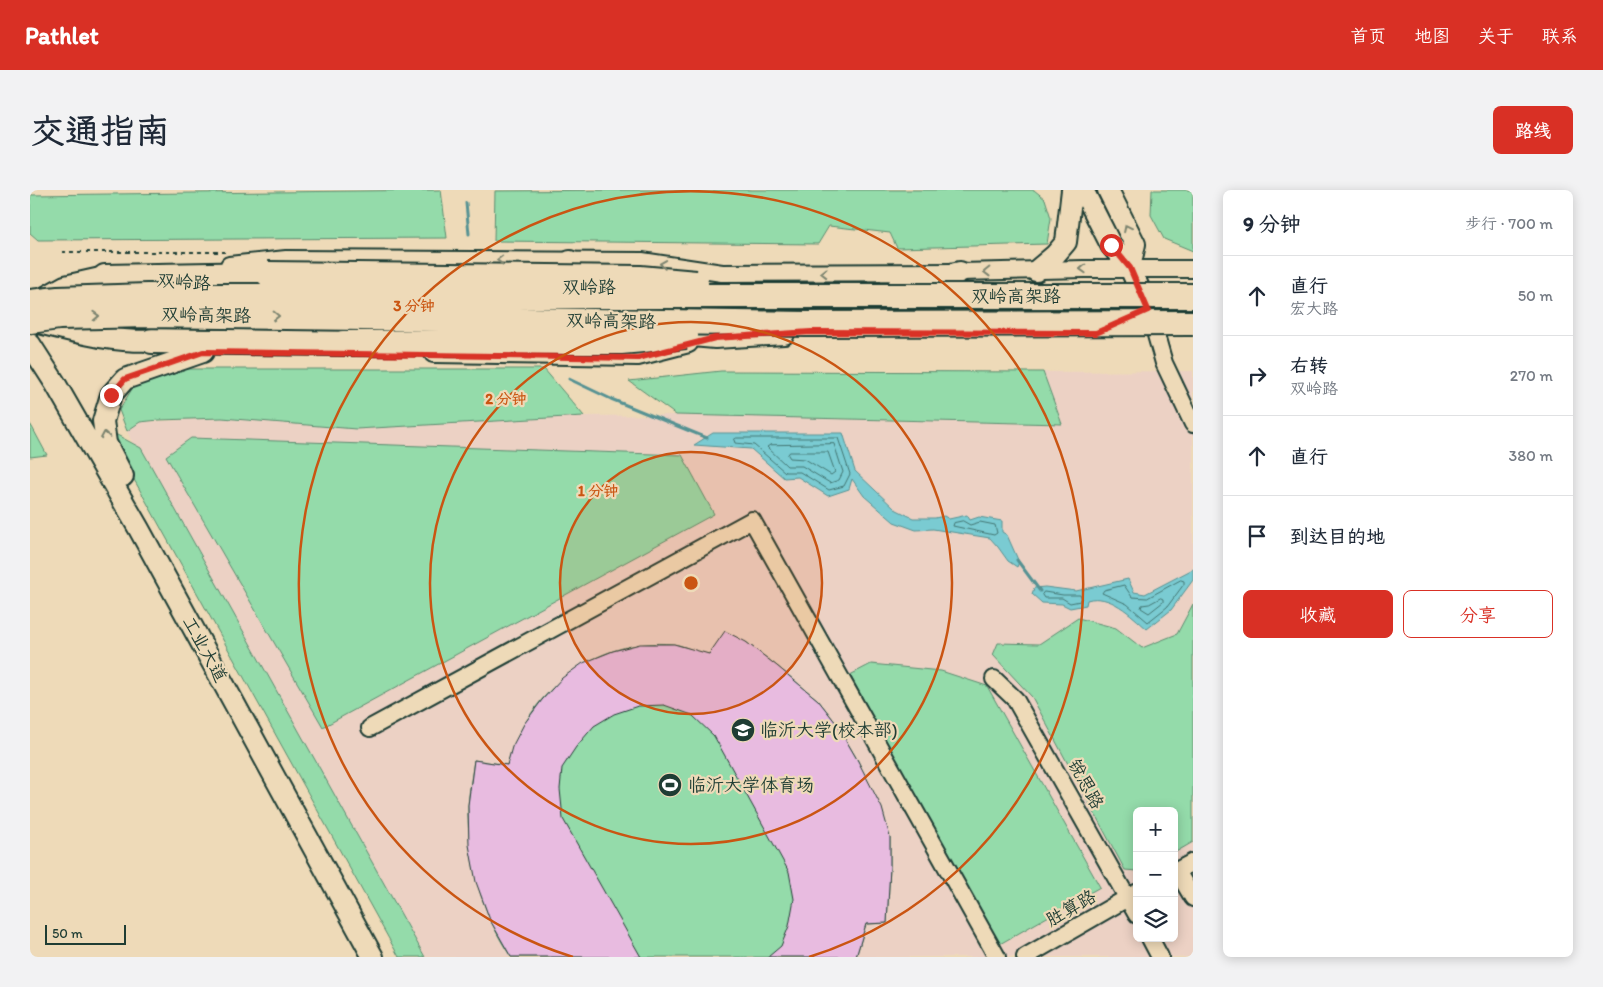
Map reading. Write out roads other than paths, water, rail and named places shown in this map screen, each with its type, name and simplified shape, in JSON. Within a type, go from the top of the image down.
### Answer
[{"type":"highway","points":[[105,277],[268,274],[640,278],[850,296]]},
{"type":"highway","name":"双岭高架路","points":[[30,304],[58,299],[147,296],[1193,295]]},
{"type":"highway","name":"双岭高架路","points":[[30,321],[59,317],[147,315],[807,324],[1193,323]]},
{"type":"highway","points":[[152,342],[621,342],[807,324]]},
{"type":"main road","points":[[1036,271],[1055,255],[1066,242],[1072,190]]},
{"type":"main road","points":[[1083,190],[1111,245],[1130,268],[1148,310]]},
{"type":"main road","points":[[1108,190],[1134,244],[1130,268]]},
{"type":"main road","points":[[570,260],[622,287]]},
{"type":"main road","points":[[898,286],[960,272]]},
{"type":"main road","name":"双岭路","points":[[30,304],[65,286],[105,277],[263,288],[1087,284],[1193,330]]},
{"type":"main road","points":[[30,321],[103,339],[152,342],[346,330],[590,328],[715,338],[811,332],[1096,333],[1148,310],[1193,295]]},
{"type":"main road","name":"工业大道","points":[[30,344],[55,382],[139,529],[373,957]]},
{"type":"main road","points":[[139,529],[136,503],[106,443],[103,421],[111,395],[125,379],[203,352]]},
{"type":"main road","name":"工业大道","points":[[30,357],[42,384],[130,534],[362,957]]},
{"type":"street","points":[[105,277],[286,259],[642,260],[722,273],[960,272],[1130,268],[1193,269]]},
{"type":"street","points":[[1148,310],[1164,362],[1190,411],[1193,424]]},
{"type":"street","points":[[152,342],[203,352],[638,358],[715,338]]},
{"type":"street","points":[[370,728],[752,520],[997,957]]},
{"type":"street","name":"锐思路","points":[[994,679],[1015,699],[1132,896]]},
{"type":"street","points":[[1178,870],[1193,862]]},
{"type":"street","points":[[1178,874],[1193,898]]},
{"type":"street","name":"胜算路","points":[[1026,957],[1132,896]]},
{"type":"street","points":[[1152,942],[1160,957]]},
{"type":"water","points":[[713,433],[843,433],[855,471],[895,509],[913,518],[944,516],[949,519],[967,515],[970,520],[979,517],[1002,521],[1002,532],[1007,535],[1019,562],[1017,567],[1008,561],[990,538],[933,529],[916,530],[894,522],[864,496],[852,479],[849,489],[828,496],[798,477],[784,478],[751,449],[694,445]]},
{"type":"water","points":[[1193,569],[1193,580],[1171,610],[1147,629],[1112,602],[1096,599],[1087,600],[1086,605],[1070,608],[1062,604],[1042,603],[1032,594],[1034,588],[1045,587],[1076,591],[1128,579],[1134,592],[1145,594]]},
{"type":"waterway","points":[[466,203],[469,234]]},
{"type":"waterway","points":[[569,379],[611,399],[707,438]]},
{"type":"waterway","points":[[1017,560],[1040,591]]},
{"type":"place","name":"临沂大学(校本部)","points":[[743,730]]},
{"type":"place","name":"临沂大学体育场","points":[[670,785]]}]
